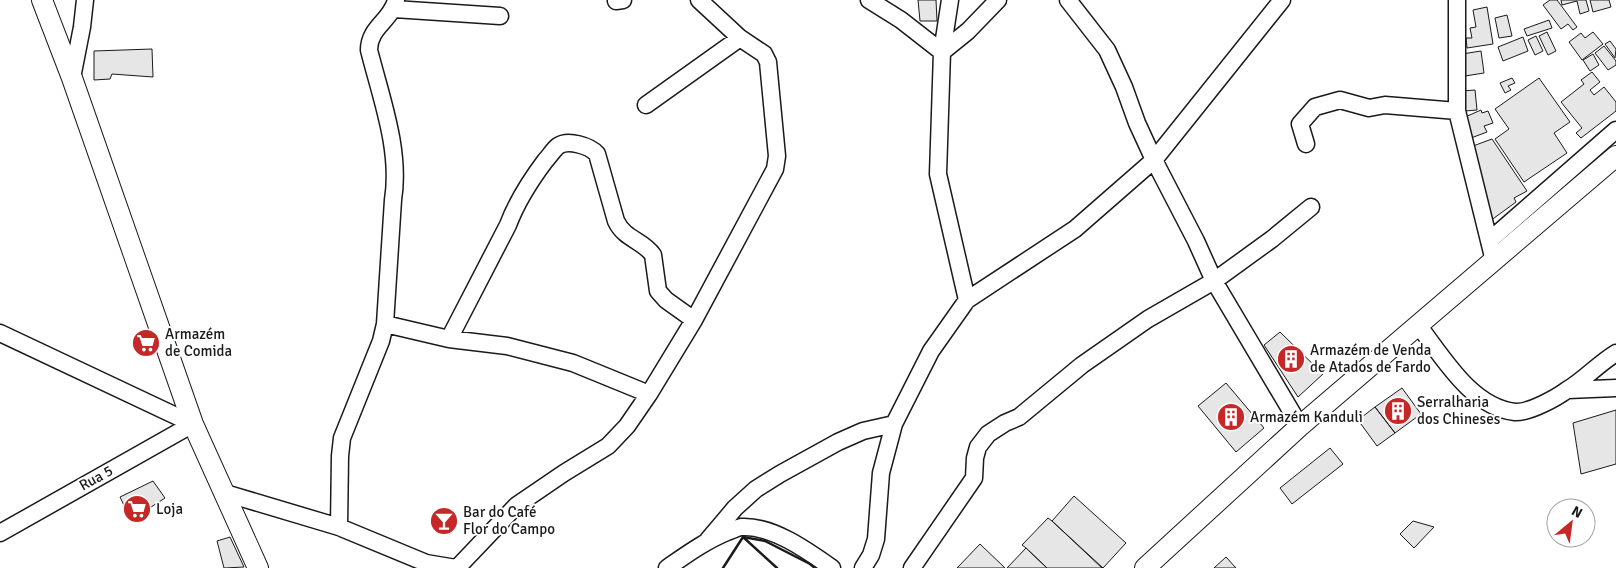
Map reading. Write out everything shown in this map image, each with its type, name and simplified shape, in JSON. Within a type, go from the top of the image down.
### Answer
[{"type":"main road","points":[[42,0],[72,78],[193,424],[258,568]]},
{"type":"main road","points":[[1155,565],[1300,426],[1494,261],[1591,156],[1616,156]]},
{"type":"street","points":[[72,78],[86,0]]},
{"type":"street","points":[[225,493],[339,527],[423,566],[456,568],[517,504],[608,446],[627,426],[649,394],[694,320],[775,169],[777,156],[768,62],[764,54],[740,38],[699,0]]},
{"type":"street","points":[[869,0],[901,20],[942,52]]},
{"type":"street","points":[[950,0],[942,52],[938,174],[967,300]]},
{"type":"street","points":[[942,52],[968,31],[998,0]]},
{"type":"street","points":[[1068,0],[1107,50],[1154,160],[1196,241],[1214,281],[1300,426]]},
{"type":"street","points":[[863,568],[876,539],[881,473],[894,424],[931,351],[967,300],[1075,229],[1154,160],[1282,0]]},
{"type":"street","points":[[1457,0],[1457,112],[1494,261]]},
{"type":"street","points":[[339,527],[342,438],[381,341],[385,324],[393,200],[396,182],[395,154],[369,50],[371,35],[395,4],[500,16]]},
{"type":"street","points":[[646,105],[740,38]]},
{"type":"street","points":[[1306,144],[1300,124],[1315,107],[1340,100],[1369,108],[1398,105],[1457,112]]},
{"type":"street","points":[[1490,241],[1591,156],[1616,130]]},
{"type":"street","points":[[449,339],[508,225],[515,206],[530,181],[558,146],[572,143],[598,154],[620,230],[650,250],[653,255],[658,291],[666,300],[694,320]]},
{"type":"street","points":[[912,568],[974,478],[975,458],[978,447],[988,434],[1019,417],[1082,365],[1148,319],[1214,281],[1272,239],[1311,207]]},
{"type":"street","points":[[385,324],[449,339],[507,346],[574,363],[649,394]]},
{"type":"street","points":[[1418,325],[1467,388],[1490,404],[1516,412],[1540,406],[1568,390],[1616,353]]},
{"type":"street","points":[[0,333],[193,424]]},
{"type":"street","points":[[1568,390],[1616,388]]},
{"type":"street","name":"Rua 5","points":[[0,533],[193,424]]},
{"type":"street","points":[[708,540],[735,508],[780,474],[838,442],[863,431],[894,424]]},
{"type":"street","points":[[666,568],[708,540],[739,527],[759,528],[784,538],[832,568]]},
{"type":"building","points":[[918,0],[936,0],[937,21],[920,21]]},
{"type":"building","points":[[1550,0],[1557,0],[1577,27],[1573,30],[1568,24],[1561,29],[1543,5]]},
{"type":"building","points":[[1561,0],[1586,0],[1589,11],[1580,14],[1577,1],[1562,5]]},
{"type":"building","points":[[1590,0],[1609,0],[1611,7],[1593,12]]},
{"type":"building","points":[[1487,7],[1493,44],[1467,48],[1466,38],[1472,38],[1470,28],[1476,27],[1473,10]]},
{"type":"building","points":[[1507,15],[1512,36],[1499,38],[1495,18]]},
{"type":"building","points":[[1549,20],[1552,28],[1527,36],[1524,29]]},
{"type":"building","points":[[1547,32],[1556,51],[1548,55],[1539,36]]},
{"type":"building","points":[[1593,32],[1603,44],[1582,60],[1569,42],[1581,33],[1585,38]]},
{"type":"building","points":[[1536,36],[1543,51],[1535,55],[1528,40]]},
{"type":"building","points":[[1523,37],[1528,51],[1503,61],[1498,47]]},
{"type":"building","points":[[1610,41],[1616,49],[1615,58],[1605,44]]},
{"type":"building","points":[[1604,46],[1616,61],[1616,65],[1608,70],[1595,53]]},
{"type":"building","points":[[152,49],[153,77],[112,74],[110,79],[94,80],[94,51]]},
{"type":"building","points":[[1481,51],[1484,73],[1465,76],[1462,54]]},
{"type":"building","points":[[1593,54],[1599,65],[1590,71],[1583,60]]},
{"type":"building","points":[[1592,72],[1600,82],[1590,90],[1594,95],[1604,87],[1616,102],[1616,111],[1581,138],[1576,133],[1582,128],[1561,102],[1584,84],[1581,80]]},
{"type":"building","points":[[1512,78],[1515,83],[1508,86],[1511,90],[1505,93],[1500,83]]},
{"type":"building","points":[[1539,78],[1570,122],[1554,133],[1567,153],[1524,182],[1495,139],[1509,129],[1495,109]]},
{"type":"building","points":[[1475,90],[1477,110],[1465,111],[1462,91]]},
{"type":"building","points":[[1481,110],[1482,113],[1488,111],[1493,123],[1484,126],[1487,132],[1471,138],[1463,118]]},
{"type":"building","points":[[1492,139],[1527,191],[1514,198],[1516,202],[1490,221],[1473,146]]},
{"type":"building","name":"Armazém de Venda de Atados de Fardo","points":[[1280,332],[1323,374],[1298,397],[1264,345]]},
{"type":"building","name":"Armazém Kanduli","points":[[1226,383],[1264,428],[1236,452],[1198,406]]},
{"type":"building","name":"Serralharia dos Chineses","points":[[1402,388],[1421,414],[1395,433],[1375,407]]},
{"type":"building","points":[[1375,407],[1395,433],[1377,446],[1358,420]]},
{"type":"building","points":[[1616,410],[1616,464],[1581,474],[1573,423]]},
{"type":"building","points":[[1330,448],[1343,464],[1292,504],[1280,488]]},
{"type":"building","name":"Loja","points":[[153,481],[165,498],[131,520],[120,497]]},
{"type":"building","points":[[1074,496],[1126,543],[1103,568],[1052,521]]},
{"type":"building","points":[[1048,518],[1102,568],[1047,568],[1022,545]]},
{"type":"building","points":[[1413,521],[1434,527],[1414,548],[1400,534]]},
{"type":"building","points":[[230,537],[244,567],[224,568],[217,541]]},
{"type":"building","points":[[980,544],[1005,568],[957,568]]},
{"type":"building","points":[[1026,548],[1047,568],[1007,568]]},
{"type":"building","points":[[1226,557],[1236,568],[1214,568]]},
{"type":"wall","points":[[743,537],[765,541],[815,568]]},
{"type":"wall","points":[[723,568],[743,537],[777,568]]},
{"type":"place","name":"Armazém de Comida","points":[[146,343]]},
{"type":"place","name":"Armazém de Venda de Atados de Fardo","points":[[1291,359]]},
{"type":"place","name":"Serralharia dos Chineses","points":[[1398,411]]},
{"type":"place","name":"Armazém Kanduli","points":[[1231,417]]},
{"type":"place","name":"Loja","points":[[137,509]]},
{"type":"place","name":"Bar do Café Flor do Campo","points":[[444,521]]}]
